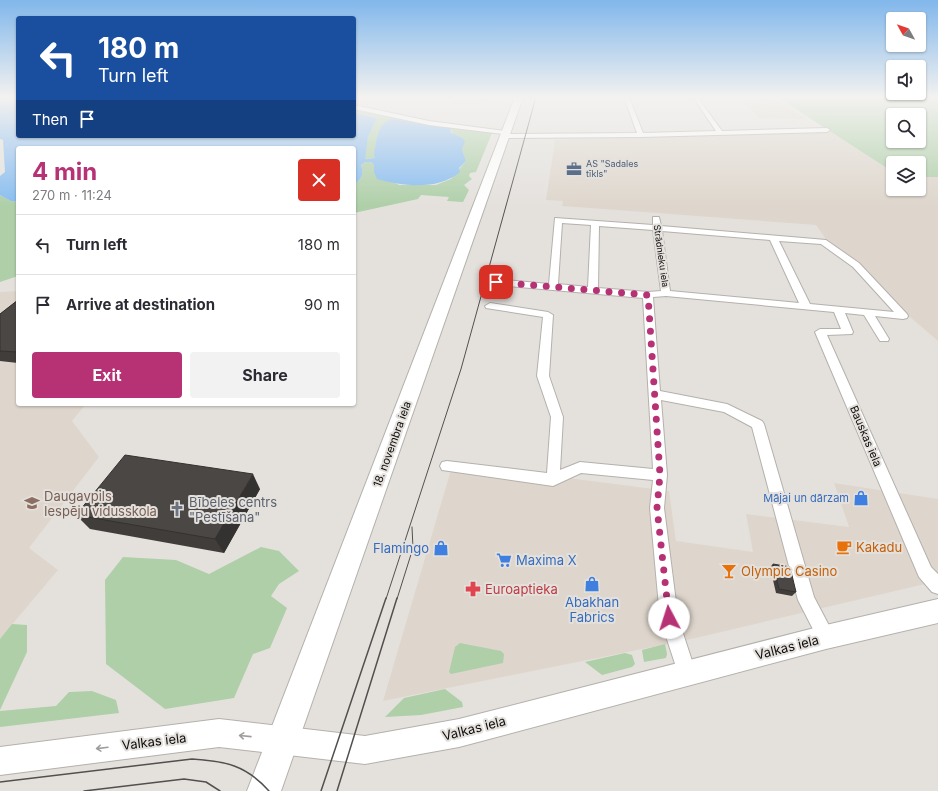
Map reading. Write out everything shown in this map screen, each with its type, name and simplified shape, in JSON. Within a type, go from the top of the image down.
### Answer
[{"type":"main road","name":"18. novembra iela","points":[[264,791],[505,135]]},
{"type":"street","points":[[498,134],[525,137],[670,134]]},
{"type":"street","points":[[496,282],[593,291],[648,295],[666,293],[838,308],[903,316],[856,265],[823,242],[656,224],[595,223],[558,220],[553,287]]},
{"type":"street","points":[[593,291],[595,223]]},
{"type":"street","name":"Strādnieku iela","points":[[656,224],[666,293]]},
{"type":"street","points":[[773,237],[806,306]]},
{"type":"street","name":"Strādnieku iela","points":[[648,295],[660,475],[657,508],[669,618],[687,673]]},
{"type":"street","points":[[490,306],[548,315],[542,376],[557,417],[554,480]]},
{"type":"street","name":"Bauskas iela","points":[[838,308],[848,332],[820,332],[925,572],[938,586]]},
{"type":"street","points":[[868,312],[884,339]]},
{"type":"street","points":[[654,394],[727,408],[758,424],[806,600],[826,637]]},
{"type":"street","points":[[447,466],[554,480],[580,466],[660,475]]},
{"type":"street","name":"Valkas iela","points":[[0,761],[219,733],[365,750],[459,733],[826,637],[938,611]]},
{"type":"shaded area","points":[[740,134],[834,134],[886,168],[886,196],[926,196],[926,177],[938,177],[938,341],[837,255],[816,225],[562,206],[563,201],[546,200],[555,140]]},
{"type":"shaded area","name":"Daugavpils Iespēju vidusskola","points":[[16,291],[16,406],[84,406],[72,421],[99,457],[29,548],[58,570],[0,639],[0,292]]},
{"type":"shaded area","points":[[453,463],[669,491],[676,541],[753,552],[746,514],[849,527],[834,483],[938,499],[938,581],[687,640],[383,701]]},
{"type":"green space","points":[[369,134],[386,134],[375,158],[364,159]]},
{"type":"green space","points":[[452,134],[492,134],[476,172],[470,173],[469,176],[472,179],[464,185],[469,190],[463,202],[447,201],[449,197],[421,195],[418,199],[356,213],[356,183],[362,176],[361,165],[365,162],[371,162],[374,165],[374,172],[399,185],[436,185],[451,179],[466,161],[462,149],[461,137]]},
{"type":"green space","points":[[834,134],[886,134],[886,148],[926,148],[926,134],[938,134],[938,177],[926,177],[926,156],[886,156],[886,167]]},
{"type":"green space","points":[[0,195],[11,201],[16,202],[16,277],[0,282]]},
{"type":"green space","points":[[261,547],[279,551],[299,571],[279,584],[271,596],[287,608],[270,648],[253,654],[234,698],[165,709],[106,664],[105,580],[123,557],[176,560],[209,574]]},
{"type":"green space","points":[[12,624],[27,625],[27,652],[0,710],[0,639]]},
{"type":"green space","points":[[460,643],[501,651],[504,654],[503,663],[451,674],[449,672],[455,647]]},
{"type":"green space","points":[[665,644],[667,654],[666,658],[644,662],[642,650]]},
{"type":"green space","points":[[625,653],[632,655],[635,664],[632,667],[602,675],[585,662]]},
{"type":"green space","points":[[445,689],[462,702],[463,707],[421,715],[385,717],[404,698]]},
{"type":"green space","points":[[92,691],[116,700],[119,713],[0,727],[0,711],[56,706],[69,692]]},
{"type":"water","points":[[0,134],[16,134],[16,138],[356,138],[356,134],[369,134],[365,159],[375,158],[374,154],[379,134],[453,134],[461,137],[465,141],[462,149],[466,161],[459,168],[460,172],[451,178],[431,184],[409,185],[377,179],[374,172],[374,165],[371,162],[365,162],[361,165],[362,176],[356,183],[356,146],[16,146],[16,202],[11,201],[0,195],[0,176],[5,172],[3,140],[0,139]]},
{"type":"building","points":[[16,302],[16,352],[0,351],[0,314]]},
{"type":"building","name":"Bībeles centrs \"Pestīšana\"","points":[[125,455],[253,474],[215,539],[76,515]]},
{"type":"building","points":[[773,564],[790,567],[796,592],[779,589]]},
{"type":"tram line","points":[[386,599],[461,369],[526,134]]},
{"type":"tram line","points":[[397,599],[413,548],[412,527]]},
{"type":"tram line","points":[[321,791],[386,598]]},
{"type":"tram line","points":[[337,791],[397,598]]},
{"type":"tram line","points":[[0,782],[192,759],[215,761],[234,766],[252,775],[269,791]]},
{"type":"tram line","points":[[84,791],[184,779],[206,782],[220,791]]},
{"type":"place","name":"AS \"Sadales tīkls\"","points":[[574,169]]},
{"type":"place","name":"Mājai un dārzam","points":[[861,498]]},
{"type":"place","name":"Daugavpils Iespēju vidusskola","points":[[32,503]]},
{"type":"place","name":"Bībeles centrs \"Pestīšana\"","points":[[177,509]]},
{"type":"place","name":"Kakadu","points":[[844,547]]},
{"type":"place","name":"Flamingo","points":[[441,548]]},
{"type":"place","name":"Maxima X","points":[[504,560]]},
{"type":"place","name":"Olympic Casino","points":[[729,571]]},
{"type":"place","name":"Abakhan Fabrics","points":[[592,584]]},
{"type":"place","name":"Euroaptieka","points":[[473,589]]},
{"type":"route","points":[[496,282],[648,295],[660,475],[657,508],[669,618]]}]
